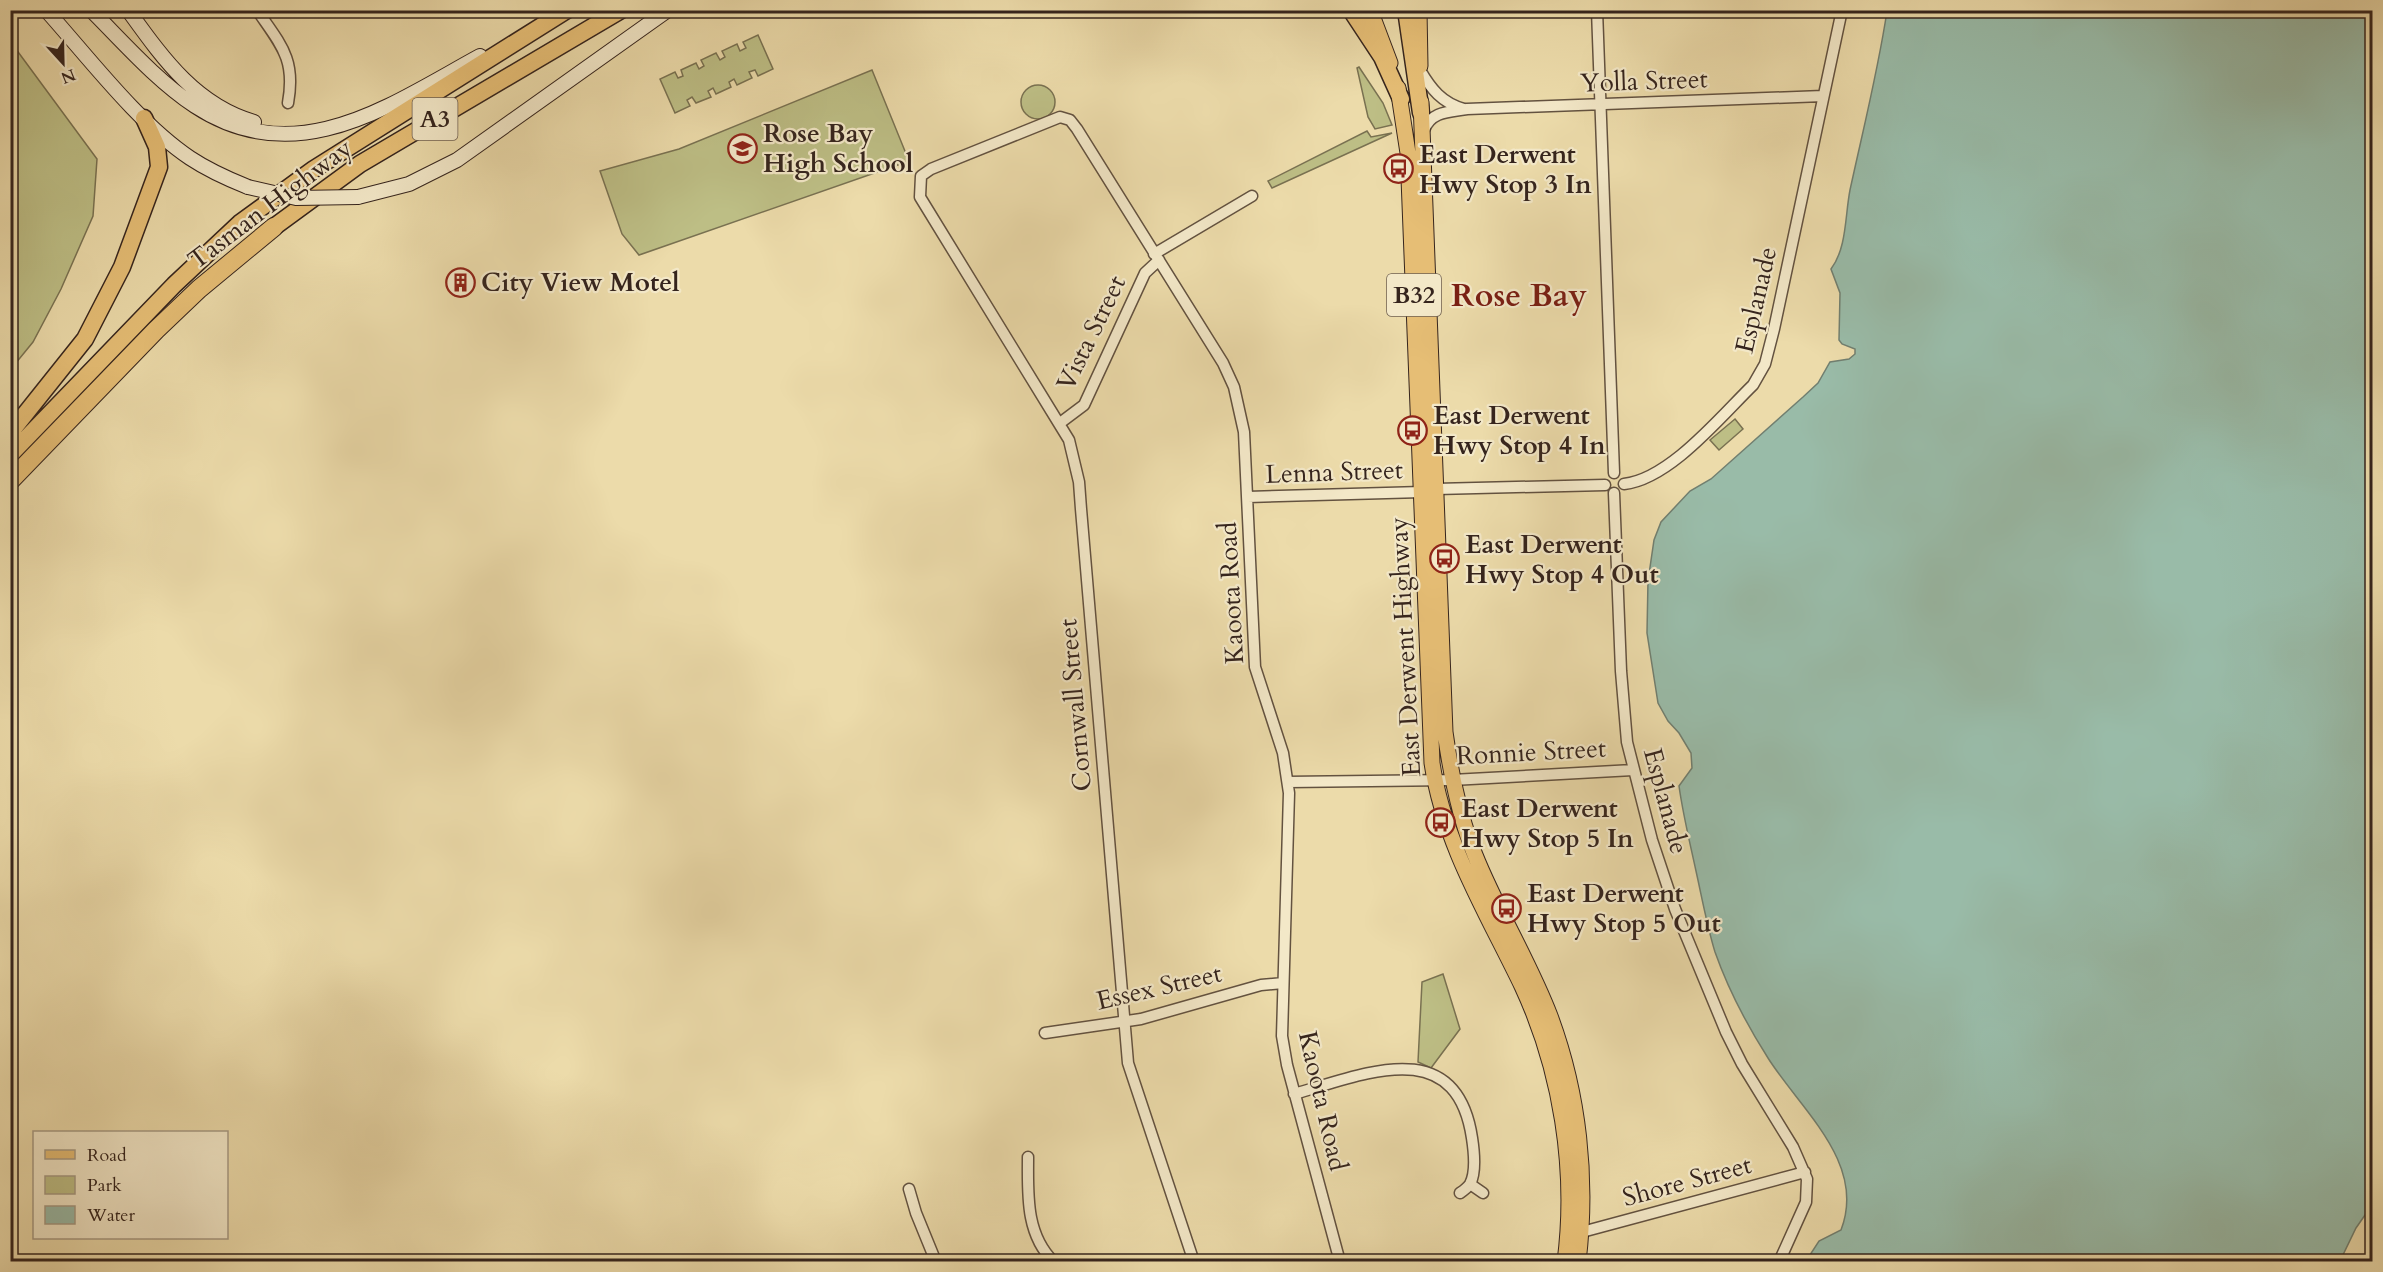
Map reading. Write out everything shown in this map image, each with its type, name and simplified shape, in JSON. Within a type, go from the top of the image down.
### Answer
[{"type":"highway","name":"Tasman Highway","points":[[10,455],[174,285],[247,217],[314,169],[567,10]]},
{"type":"highway","name":"Tasman Highway","points":[[10,481],[156,330],[274,227],[360,164],[619,10]]},
{"type":"highway","points":[[1351,10],[1382,57],[1401,99]]},
{"type":"highway","points":[[1364,10],[1387,54]]},
{"type":"highway","name":"B32","points":[[1406,10],[1421,113]]},
{"type":"highway","points":[[10,433],[85,339],[122,267],[159,168],[157,147],[144,118]]},
{"type":"main road","points":[[46,10],[144,118],[189,158],[248,187],[306,199],[358,197],[409,184],[457,160],[668,10]]},
{"type":"main road","points":[[91,10],[176,92],[195,106],[227,123],[262,132],[296,134],[327,130],[351,123]]},
{"type":"main road","points":[[128,10],[171,69],[195,91],[225,111],[251,121],[281,128],[320,128],[351,123]]},
{"type":"main road","name":"East Derwent Highway","points":[[1370,10],[1401,99],[1408,153],[1445,732],[1452,780],[1475,856],[1534,978],[1563,1055],[1579,1131],[1582,1232],[1578,1262]]},
{"type":"main road","name":"East Derwent Highway","points":[[1419,10],[1429,490],[1430,741],[1434,779],[1444,820],[1455,849],[1522,987],[1550,1061],[1562,1116],[1566,1158],[1568,1208],[1565,1262]]},
{"type":"main road","name":"Tasman Highway","points":[[351,123],[395,104],[520,34],[536,30]]},
{"type":"street","points":[[257,10],[290,63],[292,81],[288,103]]},
{"type":"street","points":[[1597,10],[1604,250],[1614,473]]},
{"type":"street","name":"Esplanade","points":[[1624,484],[1651,476],[1682,454],[1753,385],[1760,375],[1776,317],[1842,10]]},
{"type":"street","name":"Yolla Street","points":[[1420,70],[1442,99],[1467,110]]},
{"type":"street","name":"Yolla Street","points":[[1422,140],[1426,125],[1432,117],[1467,110],[1823,96]]},
{"type":"street","name":"Kaoota Road","points":[[921,176],[931,169],[971,152],[1057,118],[1067,118],[1084,140],[1223,363],[1234,387],[1245,432],[1255,667],[1283,753],[1288,782],[1282,1036],[1294,1094],[1340,1262]]},
{"type":"street","name":"Cornwall Street","points":[[921,176],[920,197],[927,212],[1069,440],[1079,482],[1124,1021],[1131,1075],[1194,1262]]},
{"type":"street","name":"Vista Street","points":[[1060,423],[1084,405],[1145,273],[1157,257],[1252,196]]},
{"type":"street","points":[[1614,473],[1620,475],[1624,484],[1620,491],[1614,493],[1608,490],[1605,484],[1608,475],[1614,473]]},
{"type":"street","name":"Lenna Street","points":[[1248,497],[1605,484]]},
{"type":"street","name":"Esplanade","points":[[1614,493],[1621,671],[1627,742],[1632,770],[1675,909],[1726,1032],[1742,1064],[1793,1147],[1805,1172],[1808,1186],[1806,1202],[1779,1262]]},
{"type":"street","name":"Ronnie Street","points":[[1288,782],[1452,780],[1632,770]]},
{"type":"street","name":"Essex Street","points":[[1045,1034],[1162,1014],[1261,985],[1283,983]]},
{"type":"street","points":[[1294,1094],[1388,1068],[1411,1068],[1432,1075],[1456,1096],[1469,1123],[1473,1160],[1470,1184],[1460,1193]]},
{"type":"street","points":[[1028,1157],[1029,1214],[1034,1230],[1050,1260]]},
{"type":"street","name":"Shore Street","points":[[1582,1232],[1805,1172]]},
{"type":"street","points":[[1470,1184],[1483,1193]]},
{"type":"street","points":[[909,1189],[936,1262]]},
{"type":"green space","points":[[758,35],[773,69],[758,76],[755,70],[749,72],[752,78],[737,85],[734,79],[729,82],[731,87],[716,94],[713,88],[708,91],[711,97],[696,103],[692,97],[687,100],[690,106],[675,113],[660,79],[675,72],[678,78],[683,76],[681,70],[696,63],[699,69],[704,66],[701,60],[716,53],[720,60],[725,57],[722,51],[737,44],[740,51],[746,48],[743,42]]},
{"type":"green space","points":[[10,41],[97,159],[93,216],[61,289],[33,342],[11,369]]},
{"type":"green space","points":[[1359,67],[1383,103],[1392,125],[1375,129],[1368,117],[1357,68]]},
{"type":"green space","points":[[872,70],[909,161],[639,255],[622,234],[600,171],[679,149]]},
{"type":"green space","points":[[1038,85],[1050,90],[1055,102],[1050,114],[1038,119],[1026,114],[1021,102],[1026,90]]},
{"type":"green space","points":[[1367,131],[1371,137],[1392,133],[1272,188],[1268,181]]},
{"type":"green space","points":[[1735,419],[1743,429],[1719,450],[1710,440]]},
{"type":"green space","points":[[1443,974],[1460,1029],[1431,1068],[1418,1062],[1422,982]]},
{"type":"water","points":[[1887,11],[2372,11],[2372,1205],[2356,1228],[2340,1261],[1806,1261],[1819,1241],[1841,1230],[1847,1205],[1845,1182],[1838,1160],[1826,1138],[1781,1077],[1753,1033],[1732,993],[1715,952],[1679,786],[1692,768],[1691,753],[1658,703],[1647,633],[1648,581],[1654,540],[1661,522],[1690,491],[1711,479],[1818,383],[1830,362],[1849,359],[1855,354],[1855,349],[1842,344],[1839,340],[1840,293],[1831,269],[1843,241],[1850,190],[1875,78]]},
{"type":"place","name":"Rose Bay High School","points":[[742,148]]},
{"type":"place","name":"East Derwent Hwy Stop 3 In","points":[[1398,169]]},
{"type":"place","name":"City View Motel","points":[[460,282]]},
{"type":"place","name":"East Derwent Hwy Stop 4 In","points":[[1412,430]]},
{"type":"place","name":"East Derwent Hwy Stop 4 Out","points":[[1444,559]]},
{"type":"place","name":"East Derwent Hwy Stop 5 In","points":[[1440,823]]},
{"type":"place","name":"East Derwent Hwy Stop 5 Out","points":[[1506,908]]},
{"type":"district","name":"Rose Bay","points":[[1519,296]]}]
